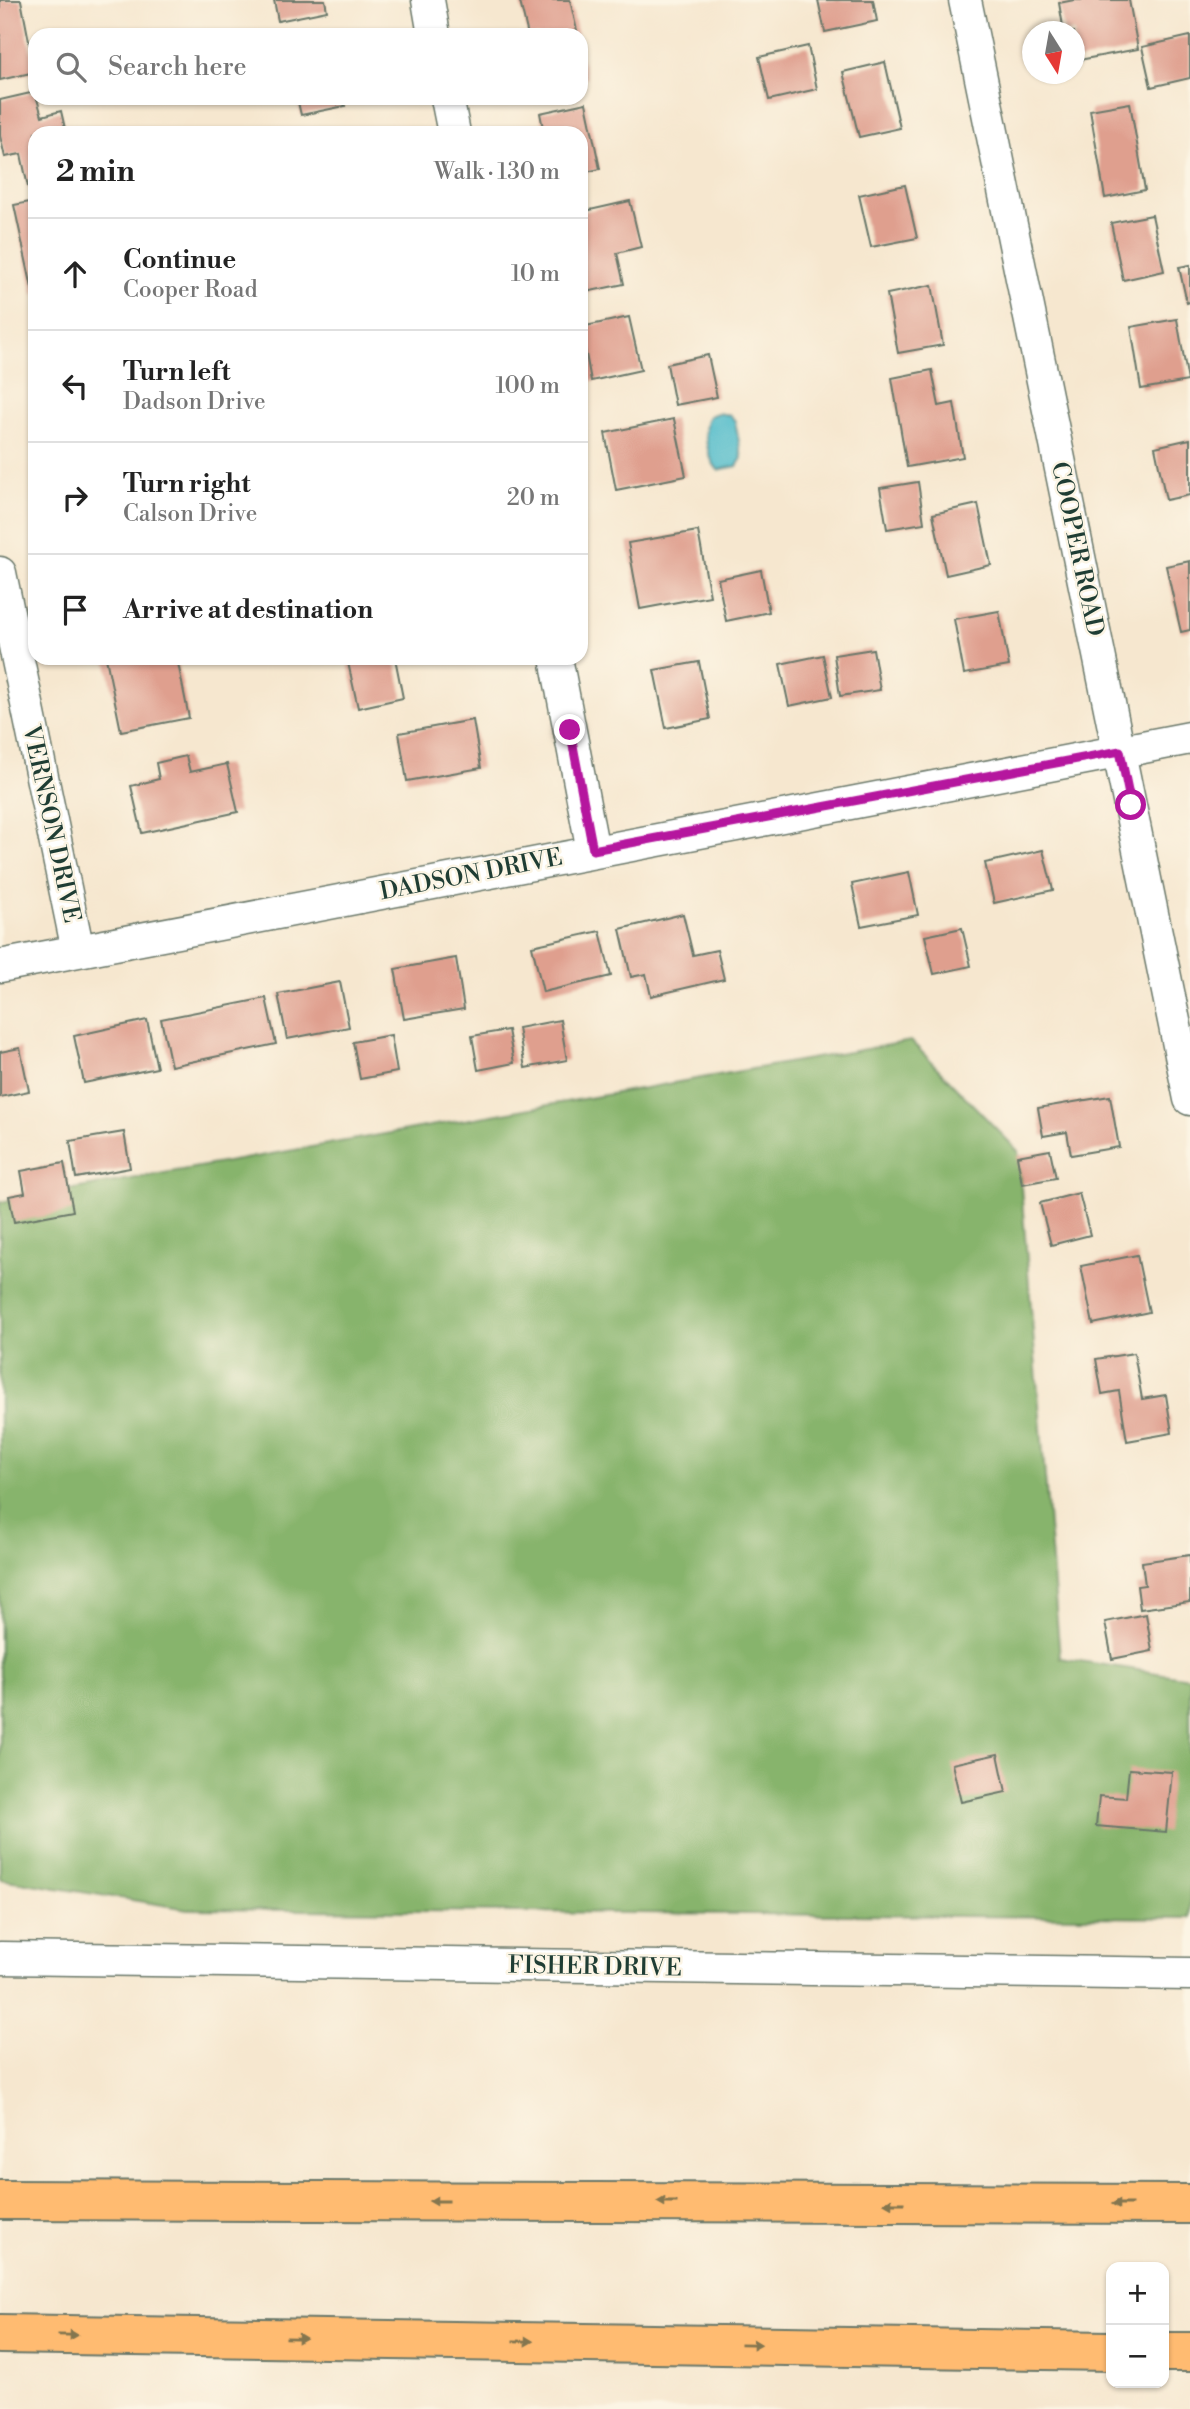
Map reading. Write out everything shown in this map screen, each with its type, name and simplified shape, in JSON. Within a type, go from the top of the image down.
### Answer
[{"type":"highway","points":[[0,2200],[1190,2204]]},
{"type":"highway","points":[[0,2334],[1106,2351]]},
{"type":"highway","points":[[1169,2352],[1190,2353]]},
{"type":"street","points":[[428,0],[433,28]]},
{"type":"street","name":"COOPER ROAD","points":[[965,0],[1190,1099]]},
{"type":"street","points":[[448,105],[452,126]]},
{"type":"street","name":"VERNSON DRIVE","points":[[0,573],[78,951]]},
{"type":"street","points":[[557,665],[593,850]]},
{"type":"street","name":"DADSON DRIVE","points":[[0,967],[593,850],[1190,738]]},
{"type":"street","name":"FISHER DRIVE","points":[[0,1958],[1190,1974]]},
{"type":"green space","points":[[911,1041],[1018,1151],[1060,1658],[1190,1678],[1190,1918],[188,1909],[0,1879],[0,1202]]},
{"type":"water","points":[[717,413],[730,415],[735,421],[742,458],[737,466],[718,470],[711,459],[706,436],[709,416]]},
{"type":"building","points":[[0,0],[21,0],[28,36],[28,74],[0,80]]},
{"type":"building","points":[[274,0],[325,0],[327,11],[278,21]]},
{"type":"building","points":[[570,0],[576,28],[526,28],[520,2]]},
{"type":"building","points":[[818,0],[873,0],[877,21],[825,32]]},
{"type":"building","points":[[1074,0],[1129,0],[1138,49],[1085,59],[1085,21],[1062,21],[1059,3]]},
{"type":"building","points":[[1190,36],[1190,78],[1151,87],[1142,47]]},
{"type":"building","points":[[808,46],[817,89],[769,100],[759,57]]},
{"type":"building","points":[[885,62],[900,128],[859,137],[843,72]]},
{"type":"building","points":[[28,94],[28,105],[39,105],[42,116],[61,111],[64,126],[28,126],[28,187],[21,154],[5,157],[0,136],[0,100]]},
{"type":"building","points":[[1130,103],[1145,190],[1105,198],[1090,110]]},
{"type":"building","points":[[299,105],[345,106],[301,115]]},
{"type":"building","points":[[586,105],[600,169],[588,172],[588,126],[543,126],[540,113]]},
{"type":"building","points":[[905,185],[917,238],[871,247],[859,195]]},
{"type":"building","points":[[630,201],[641,247],[617,253],[624,284],[588,292],[588,210]]},
{"type":"building","points":[[28,202],[28,269],[14,205]]},
{"type":"building","points":[[1152,215],[1164,271],[1123,280],[1111,223]]},
{"type":"building","points":[[1190,265],[1190,302],[1187,303],[1179,267]]},
{"type":"building","points":[[932,285],[943,345],[898,353],[887,294]]},
{"type":"building","points":[[629,317],[641,370],[591,381],[588,365],[588,326]]},
{"type":"building","points":[[1177,319],[1188,381],[1141,389],[1131,327]]},
{"type":"building","points":[[708,355],[717,397],[675,405],[667,364]]},
{"type":"building","points":[[932,370],[939,406],[954,403],[963,457],[907,467],[892,378]]},
{"type":"building","points":[[674,419],[686,476],[616,490],[605,433]]},
{"type":"building","points":[[1190,439],[1190,495],[1166,500],[1155,447]]},
{"type":"building","points":[[918,482],[924,523],[887,529],[880,488]]},
{"type":"building","points":[[978,504],[991,565],[946,575],[933,514]]},
{"type":"building","points":[[698,531],[710,596],[640,609],[628,543]]},
{"type":"building","points":[[1190,561],[1190,630],[1181,632],[1166,566]]},
{"type":"building","points":[[761,570],[769,612],[726,621],[718,579]]},
{"type":"building","points":[[999,611],[1009,666],[964,674],[954,619]]},
{"type":"building","points":[[873,649],[880,690],[840,696],[834,655]]},
{"type":"building","points":[[823,655],[832,697],[789,706],[780,664]]},
{"type":"building","points":[[699,662],[710,719],[666,728],[654,670]]},
{"type":"building","points":[[107,665],[178,665],[189,718],[121,731]]},
{"type":"building","points":[[349,665],[396,665],[403,698],[358,708]]},
{"type":"building","points":[[473,720],[481,768],[407,781],[399,733]]},
{"type":"building","points":[[186,756],[190,772],[227,764],[238,812],[142,833],[131,786],[159,779],[156,763]]},
{"type":"building","points":[[1043,850],[1053,890],[994,903],[985,863]]},
{"type":"building","points":[[909,872],[918,915],[861,926],[852,884]]},
{"type":"building","points":[[683,914],[693,955],[717,950],[724,979],[651,996],[646,974],[631,977],[620,929]]},
{"type":"building","points":[[962,928],[971,966],[934,974],[925,936]]},
{"type":"building","points":[[600,931],[611,976],[543,992],[532,946]]},
{"type":"building","points":[[456,958],[464,1009],[404,1019],[395,969]]},
{"type":"building","points":[[340,982],[349,1027],[287,1039],[278,994]]},
{"type":"building","points":[[266,998],[276,1044],[171,1066],[161,1019]]},
{"type":"building","points":[[147,1020],[157,1068],[84,1083],[74,1036]]},
{"type":"building","points":[[560,1020],[567,1060],[525,1068],[518,1028]]},
{"type":"building","points":[[508,1030],[514,1063],[478,1070],[472,1036]]},
{"type":"building","points":[[391,1035],[397,1072],[360,1079],[353,1042]]},
{"type":"building","points":[[20,1048],[29,1091],[0,1097],[0,1052]]},
{"type":"building","points":[[1110,1096],[1119,1147],[1071,1155],[1067,1132],[1043,1136],[1038,1108]]},
{"type":"building","points":[[124,1132],[130,1168],[76,1178],[70,1141]]},
{"type":"building","points":[[1050,1150],[1056,1178],[1022,1184],[1017,1156]]},
{"type":"building","points":[[64,1163],[73,1211],[14,1222],[9,1196],[25,1193],[21,1171]]},
{"type":"building","points":[[1079,1193],[1090,1235],[1051,1245],[1040,1203]]},
{"type":"building","points":[[1137,1255],[1149,1312],[1093,1324],[1081,1266]]},
{"type":"building","points":[[1134,1353],[1142,1399],[1166,1395],[1172,1433],[1127,1441],[1119,1391],[1102,1394],[1096,1359]]},
{"type":"building","points":[[1190,1555],[1190,1602],[1140,1609],[1137,1586],[1145,1585],[1142,1562]]},
{"type":"building","points":[[1146,1614],[1152,1651],[1112,1659],[1105,1622]]},
{"type":"building","points":[[998,1754],[1006,1792],[961,1802],[952,1764]]},
{"type":"building","points":[[1129,1769],[1172,1772],[1166,1832],[1096,1826],[1099,1796],[1126,1798]]},
{"type":"route","points":[[570,730],[593,850],[1120,751],[1131,805]]}]
